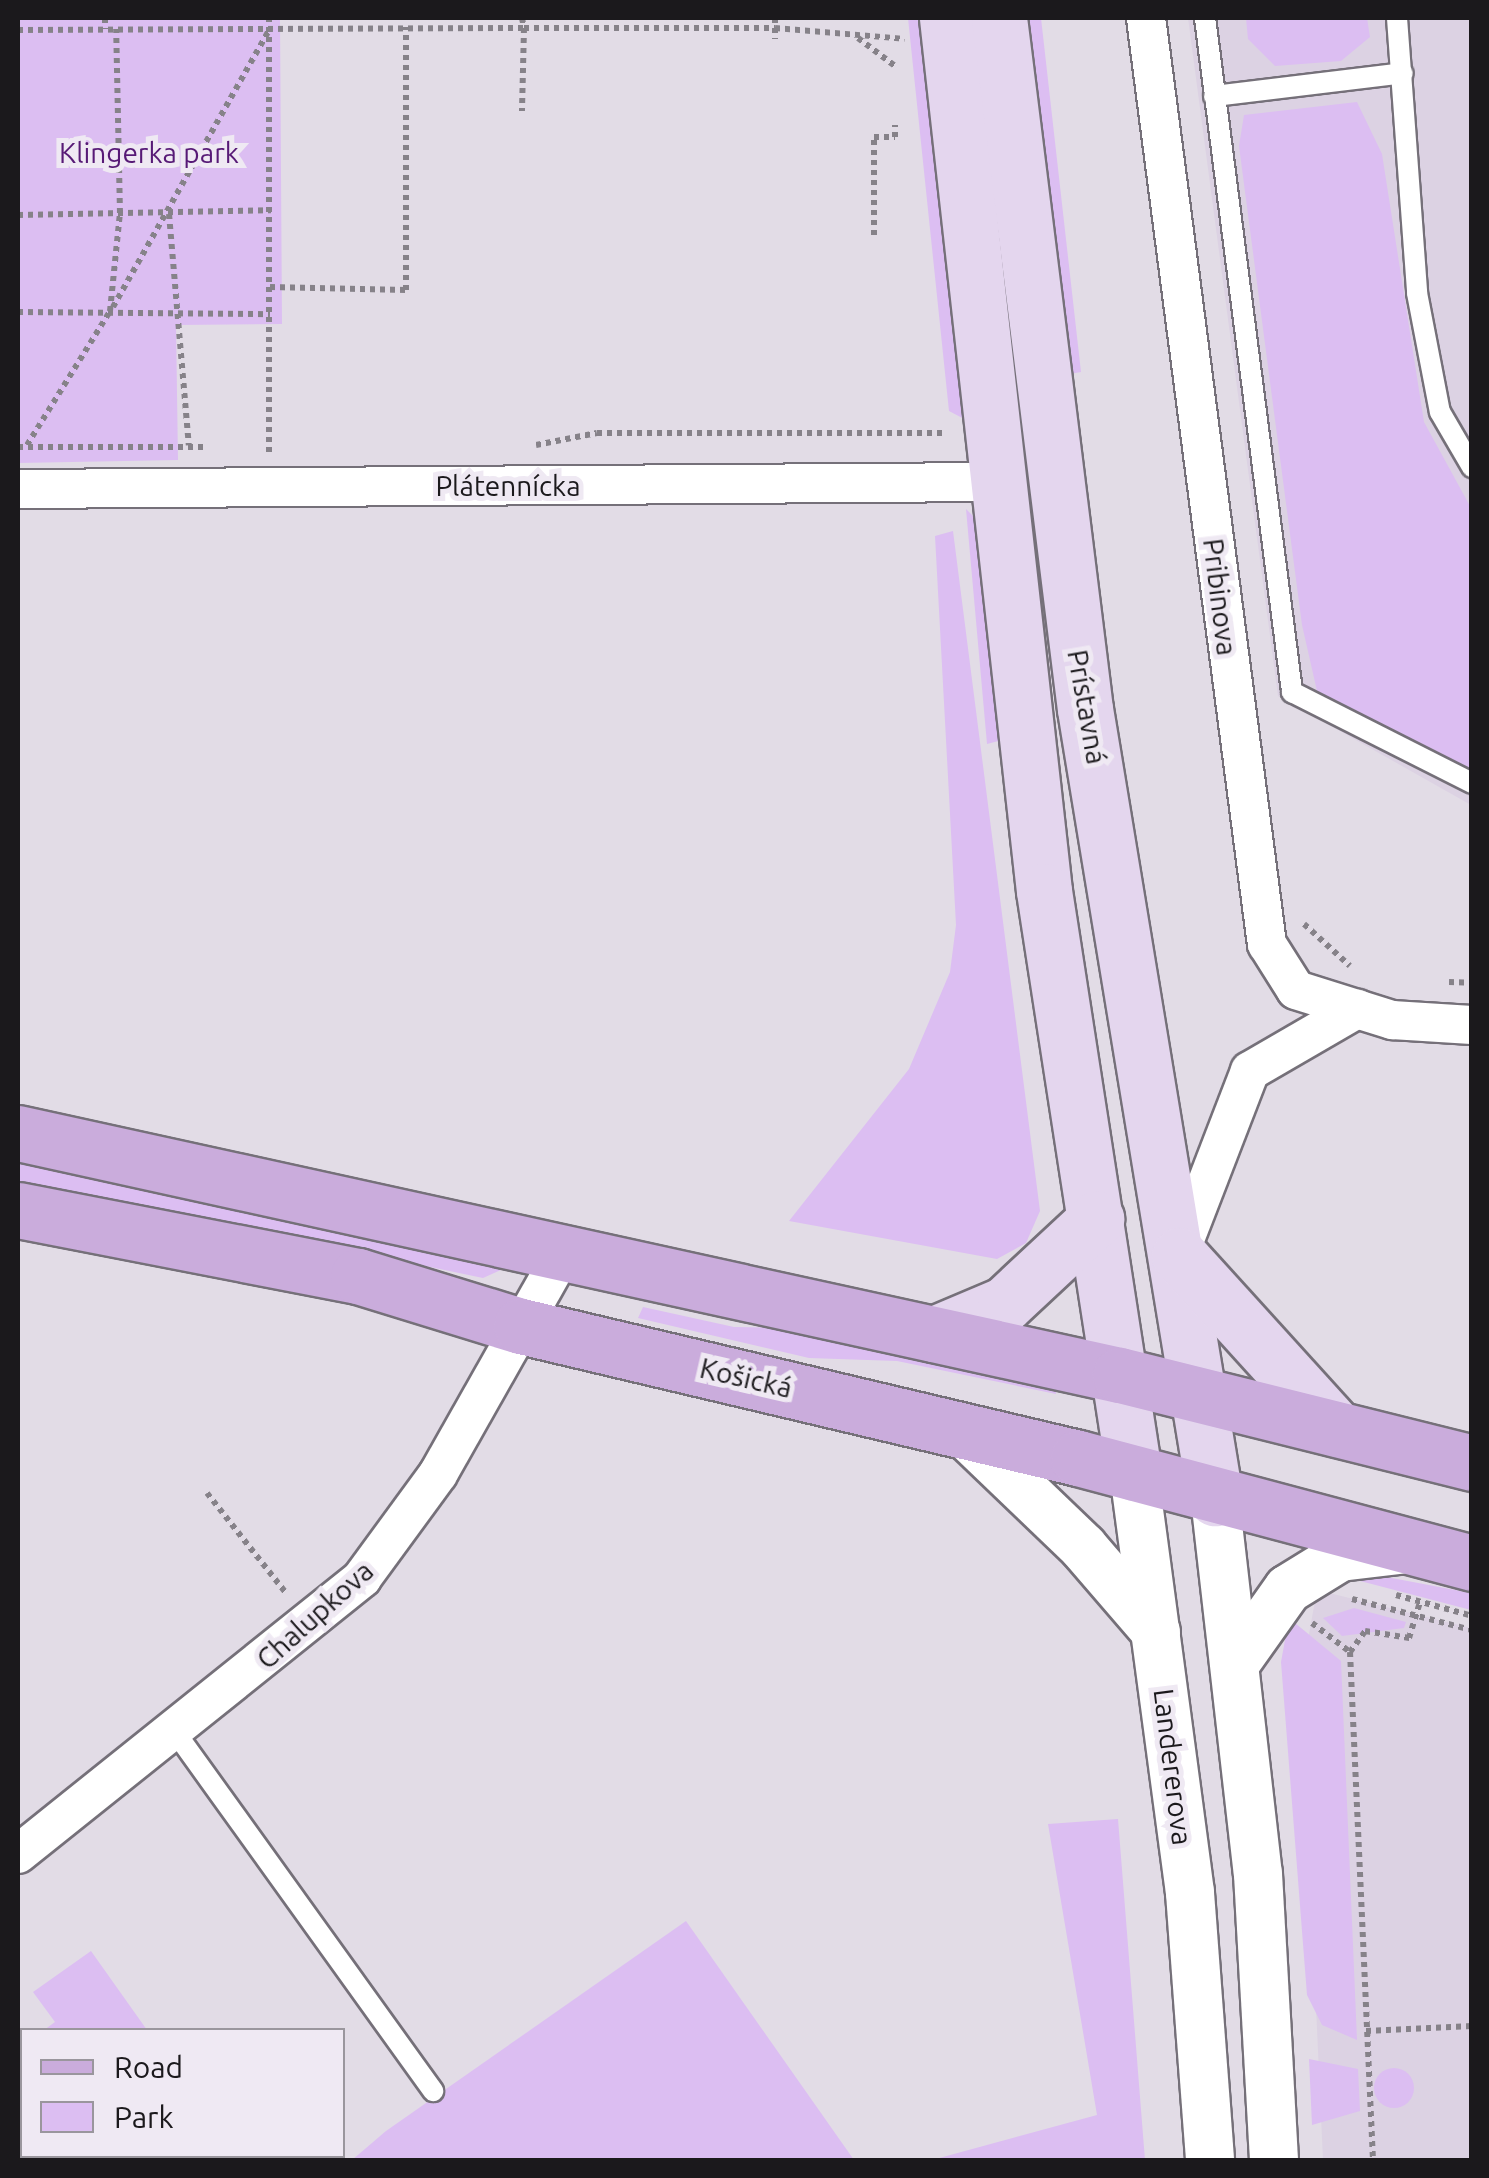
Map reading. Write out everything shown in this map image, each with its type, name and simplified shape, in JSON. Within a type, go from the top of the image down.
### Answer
[{"type":"main road","name":"Prístavná","points":[[999,18],[1082,690],[1200,1394]]},
{"type":"main road","points":[[926,28],[998,482],[1044,891],[1120,1375]]},
{"type":"main road","points":[[18,1134],[1120,1375],[1472,1463]]},
{"type":"main road","name":"Košická","points":[[18,1210],[358,1276],[521,1326],[960,1428],[1472,1564]]},
{"type":"main road","points":[[934,1334],[1037,1281],[1096,1219]]},
{"type":"main road","points":[[1179,1255],[1336,1428]]},
{"type":"main road","name":"Landererova","points":[[1120,1375],[1134,1474]]},
{"type":"main road","points":[[1200,1394],[1215,1498]]},
{"type":"street","name":"Pribinova","points":[[1146,18],[1267,944],[1296,990],[1357,1009],[1472,1025]]},
{"type":"street","name":"Plátennícka","points":[[18,489],[998,482]]},
{"type":"street","points":[[1179,1255],[1250,1071],[1357,1009]]},
{"type":"street","name":"Chalupkova","points":[[18,1854],[173,1729],[312,1625],[402,1529],[563,1253]]},
{"type":"street","points":[[960,1428],[1084,1547],[1156,1632]]},
{"type":"street","name":"Landererova","points":[[1134,1474],[1190,1893],[1210,2160]]},
{"type":"street","points":[[1215,1498],[1237,1662],[1274,2160]]},
{"type":"street","points":[[1237,1662],[1288,1589],[1340,1557],[1414,1548]]},
{"type":"lane","points":[[1205,18],[1292,692],[1472,783]]},
{"type":"lane","points":[[1397,18],[1417,294],[1440,412],[1472,467]]},
{"type":"lane","points":[[1214,96],[1403,74]]},
{"type":"lane","points":[[173,1729],[433,2091]]},
{"type":"path","points":[[105,18],[105,29]]},
{"type":"path","points":[[269,453],[270,18]]},
{"type":"path","points":[[522,18],[522,111]]},
{"type":"path","points":[[775,18],[775,39]]},
{"type":"path","points":[[270,287],[406,290],[406,27]]},
{"type":"path","points":[[18,30],[774,28],[856,37],[926,28]]},
{"type":"path","points":[[110,311],[120,213],[116,29]]},
{"type":"path","points":[[22,446],[110,311],[270,29]]},
{"type":"path","points":[[856,37],[895,66]]},
{"type":"path","points":[[874,235],[874,137],[894,136],[894,124]]},
{"type":"path","points":[[18,215],[271,210]]},
{"type":"path","points":[[168,212],[190,445]]},
{"type":"path","points":[[18,312],[270,314]]},
{"type":"path","points":[[521,448],[596,433],[946,431]]},
{"type":"path","points":[[22,446],[221,448]]},
{"type":"path","points":[[253,452],[288,453]]},
{"type":"path","points":[[207,1493],[312,1625]]},
{"type":"path","points":[[1347,1586],[1472,1616]]},
{"type":"path","points":[[1351,1599],[1472,1630]]},
{"type":"path","points":[[1372,2160],[1350,1652],[1365,1631],[1409,1638],[1420,1602]]},
{"type":"path","points":[[1317,1610],[1311,1623],[1350,1652]]},
{"type":"path","points":[[1366,2031],[1472,2026]]},
{"type":"shaded area","points":[[1188,18],[1471,18],[1471,805],[1278,696]]},
{"type":"shaded area","points":[[1317,1590],[1471,1628],[1471,2160],[1323,2160],[1301,1678]]},
{"type":"green space","name":"Klingerka park","points":[[18,18],[280,18],[282,324],[176,325],[178,460],[18,463]]},
{"type":"green space","points":[[908,18],[923,18],[968,421],[949,411]]},
{"type":"green space","points":[[1023,18],[1041,18],[1081,372],[1064,375]]},
{"type":"green space","points":[[1246,18],[1367,18],[1370,37],[1341,61],[1275,66],[1248,39]]},
{"type":"green space","points":[[1357,102],[1382,154],[1424,422],[1471,508],[1471,774],[1317,691],[1302,625],[1239,146],[1244,115]]},
{"type":"green space","points":[[966,509],[982,525],[1002,740],[987,744]]},
{"type":"green space","points":[[953,531],[1040,1211],[1026,1243],[997,1259],[789,1221],[909,1069],[950,972],[956,925],[935,536]]},
{"type":"green space","points":[[18,1161],[500,1260],[503,1269],[483,1278],[18,1181]]},
{"type":"green space","points":[[643,1307],[734,1327],[808,1328],[1055,1380],[1056,1394],[897,1361],[809,1358],[638,1318]]},
{"type":"green space","points":[[1360,1572],[1471,1593],[1471,1610],[1345,1577]]},
{"type":"green space","points":[[1354,1608],[1406,1622],[1404,1628],[1342,1636],[1323,1618]]},
{"type":"green space","points":[[1289,1618],[1341,1661],[1357,2040],[1322,2025],[1307,1995],[1281,1662]]},
{"type":"green space","points":[[1118,1819],[1145,2160],[932,2160],[1097,2115],[1048,1824]]},
{"type":"green space","points":[[686,1921],[854,2160],[352,2160],[386,2131]]},
{"type":"green space","points":[[91,1951],[146,2028],[47,2028],[55,2022],[33,1992]]},
{"type":"green space","points":[[1309,2059],[1358,2069],[1360,2111],[1312,2125]]},
{"type":"green space","points":[[1394,2068],[1408,2074],[1414,2088],[1408,2102],[1394,2108],[1380,2102],[1374,2088],[1380,2074]]}]
